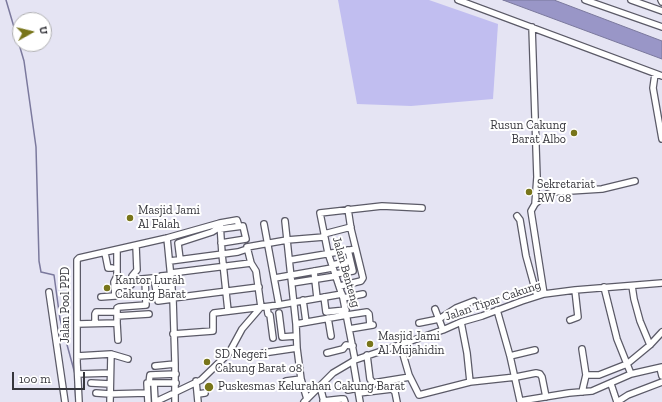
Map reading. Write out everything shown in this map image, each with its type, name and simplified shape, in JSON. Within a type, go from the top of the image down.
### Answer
[{"type":"street","points":[[458,0],[662,76]]},
{"type":"street","points":[[585,0],[662,27]]},
{"type":"street","points":[[631,0],[662,11]]},
{"type":"street","points":[[532,27],[537,171],[535,204],[531,212],[544,294]]},
{"type":"street","points":[[655,74],[653,88],[662,139]]},
{"type":"street","points":[[535,204],[547,194],[554,192],[602,189],[635,181]]},
{"type":"street","points":[[340,286],[360,282],[362,280],[348,209],[382,206],[422,208]]},
{"type":"street","name":"Jalan Benteng","points":[[348,209],[320,213],[328,254],[343,296],[353,346],[360,402]]},
{"type":"street","points":[[517,216],[520,220],[526,256],[537,296]]},
{"type":"street","name":"Jalan Pool PPD","points":[[79,402],[77,356],[77,260],[79,258],[167,238],[198,228],[220,226],[237,220],[239,226],[244,227],[246,239],[221,242]]},
{"type":"street","points":[[286,221],[297,348],[301,379],[306,401]]},
{"type":"street","points":[[264,224],[279,305]]},
{"type":"street","points":[[180,259],[178,243],[212,232],[220,226]]},
{"type":"street","points":[[220,226],[228,312]]},
{"type":"street","points":[[170,261],[238,252],[247,249],[247,247],[324,235],[351,227]]},
{"type":"street","points":[[198,228],[200,236]]},
{"type":"street","points":[[167,238],[173,298],[173,334],[176,364],[176,383],[171,394]]},
{"type":"street","points":[[114,286],[130,286],[132,276],[137,270],[136,246]]},
{"type":"street","points":[[247,249],[251,263],[256,271],[258,287],[264,307],[270,315],[273,338]]},
{"type":"street","points":[[290,260],[356,249]]},
{"type":"street","points":[[101,297],[114,296],[114,286],[117,276],[117,250]]},
{"type":"street","points":[[292,283],[314,280],[353,271],[348,250]]},
{"type":"street","points":[[105,253],[108,268],[112,268]]},
{"type":"street","points":[[275,278],[314,271],[350,262]]},
{"type":"street","points":[[172,286],[162,287],[160,281],[161,276],[251,263]]},
{"type":"street","points":[[314,271],[317,298]]},
{"type":"street","points":[[118,340],[117,308],[146,305],[144,299],[145,279]]},
{"type":"street","points":[[131,280],[154,279],[158,301],[258,287]]},
{"type":"street","name":"Jalan Tipar Cakung","points":[[306,401],[333,373],[354,360],[537,296],[575,290],[662,283]]},
{"type":"street","points":[[632,286],[640,321],[650,345]]},
{"type":"street","points":[[604,287],[617,339],[631,374]]},
{"type":"street","points":[[570,320],[578,317],[575,290]]},
{"type":"street","points":[[49,292],[64,402]]},
{"type":"street","points":[[173,334],[212,332],[214,328],[213,314],[294,303],[324,297],[363,294]]},
{"type":"street","points":[[324,297],[326,312],[368,312],[372,325],[349,328]]},
{"type":"street","points":[[303,300],[306,322]]},
{"type":"street","points":[[419,323],[439,319],[466,303],[474,301]]},
{"type":"street","points":[[176,374],[150,375],[155,402],[201,380],[229,354],[242,329],[264,307]]},
{"type":"street","points":[[435,309],[443,330]]},
{"type":"street","points":[[497,310],[516,377],[520,401],[582,392],[592,392],[631,374],[661,368],[662,376]]},
{"type":"street","points":[[95,323],[94,314],[96,312],[117,317]]},
{"type":"street","points":[[296,324],[328,318],[346,312]]},
{"type":"street","points":[[77,324],[95,323],[117,317],[149,314]]},
{"type":"street","points":[[279,314],[282,337],[296,336]]},
{"type":"street","points":[[328,318],[331,336]]},
{"type":"street","points":[[460,322],[467,354],[470,382]]},
{"type":"street","points":[[586,375],[599,376],[627,364],[650,345],[662,332]]},
{"type":"street","points":[[400,344],[410,377],[419,395],[470,382],[516,377],[536,373],[540,374],[542,377],[546,397]]},
{"type":"street","points":[[327,353],[344,349],[346,345],[353,346]]},
{"type":"street","points":[[263,353],[297,348]]},
{"type":"street","points":[[582,349],[586,375],[582,392]]},
{"type":"street","points":[[510,356],[535,350]]},
{"type":"street","points":[[77,356],[111,354],[128,359]]},
{"type":"street","points":[[110,402],[111,354]]},
{"type":"street","points":[[367,355],[370,379],[373,383],[410,377]]},
{"type":"street","points":[[155,366],[176,364]]},
{"type":"street","points":[[78,374],[110,374]]},
{"type":"street","points":[[286,381],[301,379]]},
{"type":"street","points":[[196,382],[198,402]]},
{"type":"street","points":[[611,384],[617,402],[628,395],[662,382]]},
{"type":"street","points":[[91,383],[110,384]]},
{"type":"street","points":[[166,383],[175,402]]},
{"type":"street","points":[[148,402],[146,384],[176,383]]},
{"type":"street","points":[[320,386],[324,402],[341,399],[344,399],[345,402]]},
{"type":"street","points":[[348,390],[392,389],[395,392],[396,402]]},
{"type":"street","points":[[96,393],[147,393]]},
{"type":"street","points":[[198,394],[205,393]]},
{"type":"shaded area","points":[[338,0],[429,0],[498,24],[493,99],[411,106],[357,104]]},
{"type":"shaded area","points":[[503,0],[554,0],[662,41],[662,59]]},
{"type":"waterway","points":[[6,0],[24,61],[36,147],[39,261],[41,272],[54,275],[60,319],[75,374]]},
{"type":"waterway","points":[[75,386],[76,402]]},
{"type":"place","name":"Rusun Cakung Barat Albo","points":[[574,133]]},
{"type":"place","name":"Sekretariat RW 08","points":[[529,192]]},
{"type":"place","name":"Masjid Jami Al Falah","points":[[130,218]]},
{"type":"place","name":"Kantor Lurah Cakung Barat","points":[[107,288]]},
{"type":"place","name":"Masjid Jami Al Mujahidin","points":[[370,344]]},
{"type":"place","name":"SD Negeri Cakung Barat 08","points":[[207,362]]},
{"type":"place","name":"Puskesmas Kelurahan Cakung Barat","points":[[209,387]]}]
